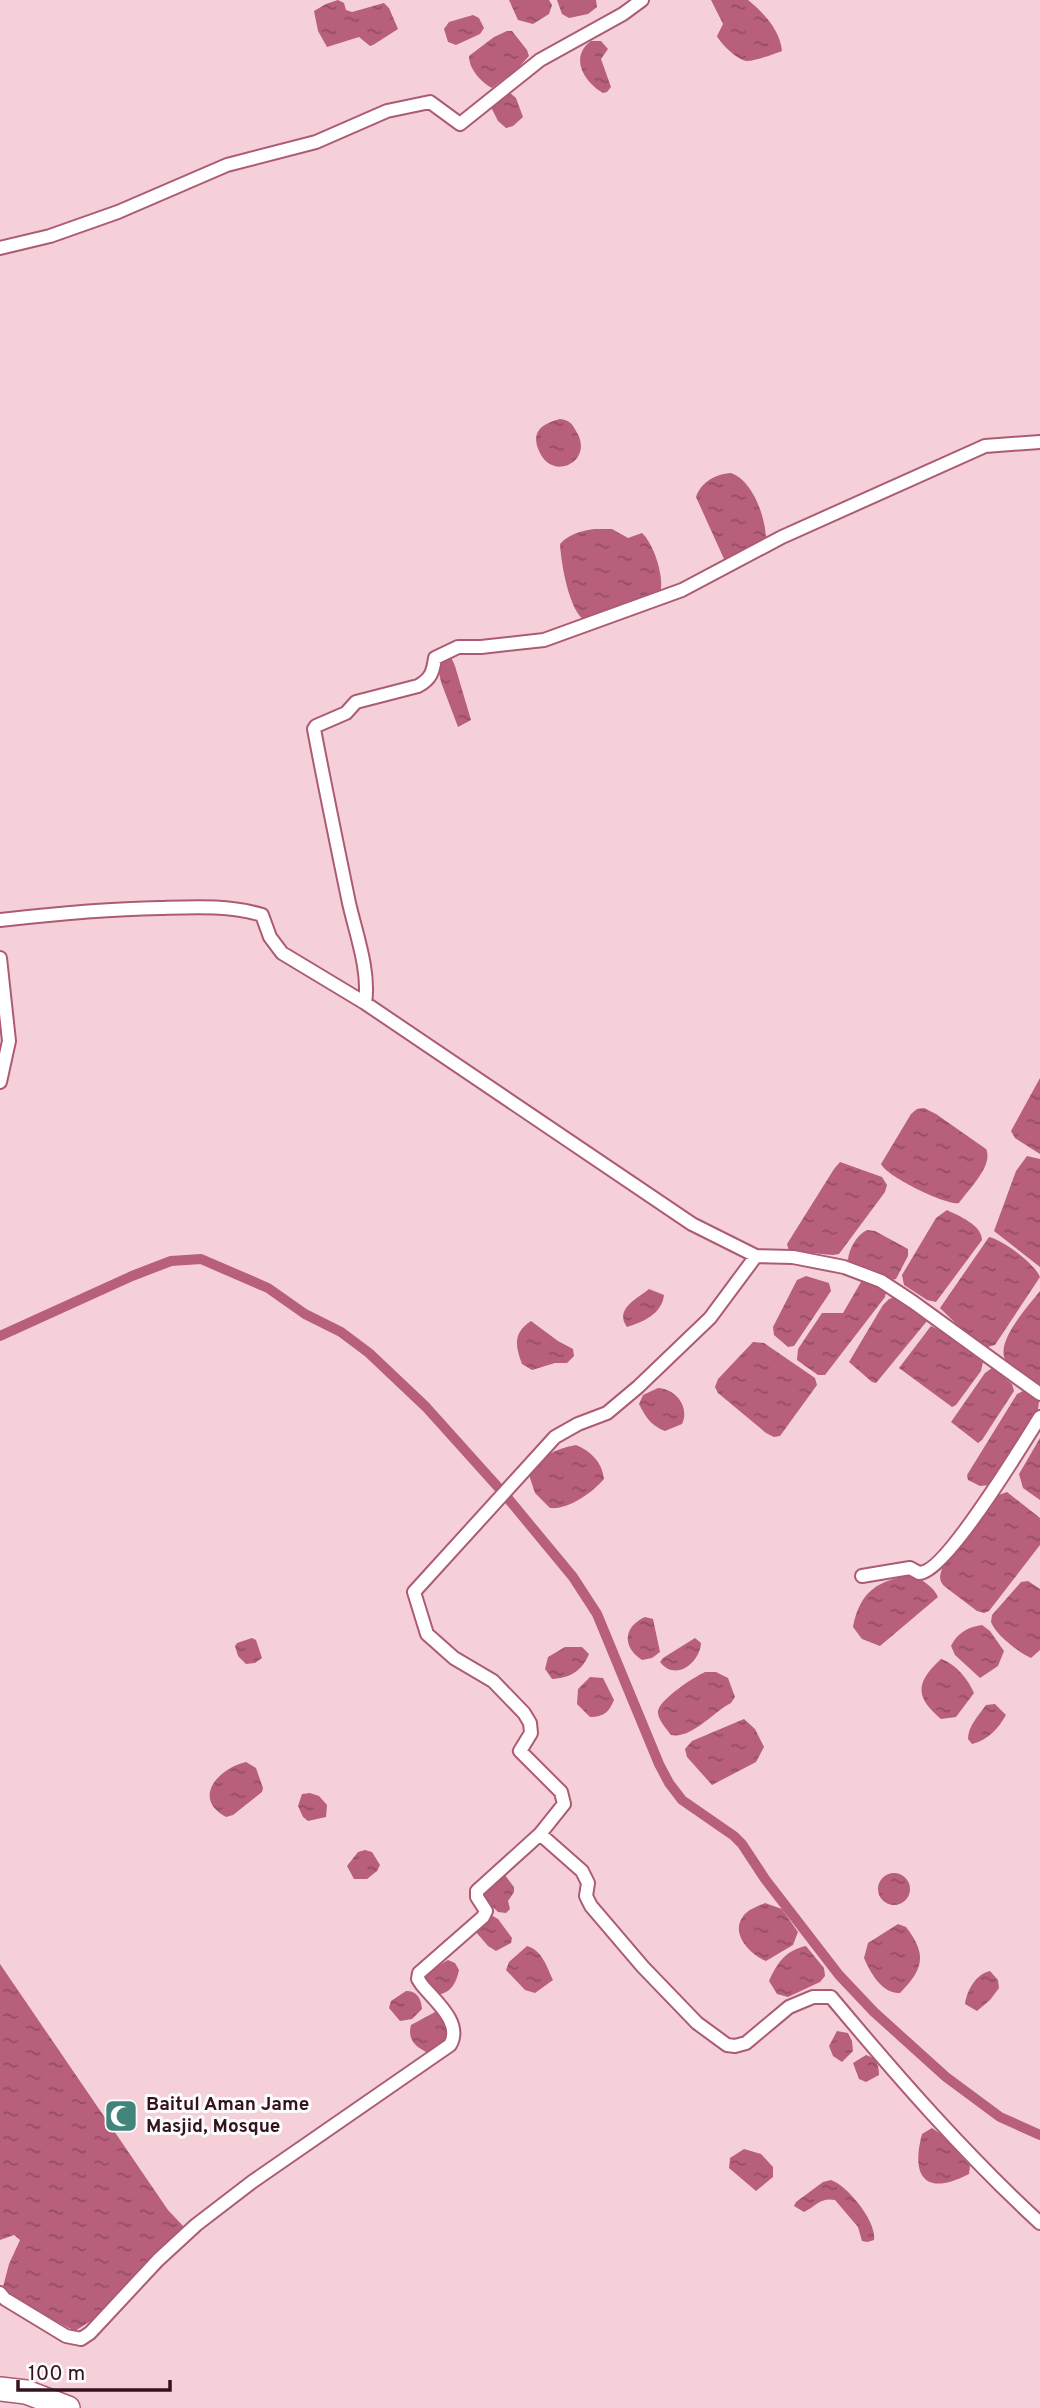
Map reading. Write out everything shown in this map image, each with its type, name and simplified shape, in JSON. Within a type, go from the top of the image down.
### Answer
[{"type":"highway","points":[[0,2389],[26,2392],[68,2408]]},
{"type":"street","points":[[0,248],[50,236],[118,212],[227,165],[316,142],[387,111],[430,102],[460,124],[540,60],[623,14],[642,0]]},
{"type":"street","points":[[365,1003],[367,991],[361,953],[324,782],[314,729],[316,726],[346,713],[356,702],[418,686],[427,681],[432,674],[435,658],[442,653],[458,647],[544,640],[682,590],[782,537],[985,446],[1040,442]]},
{"type":"street","points":[[0,920],[133,909],[197,907],[248,911],[262,915],[270,937],[282,953],[365,1003],[691,1224],[756,1256],[793,1257],[844,1267],[881,1281],[1040,1394]]},
{"type":"street","points":[[0,958],[9,1041],[0,1082]]},
{"type":"street","points":[[0,2293],[5,2299],[66,2336],[81,2339],[196,2225],[263,2174],[450,2045],[454,2038],[454,2027],[418,1979],[419,1973],[483,1917],[486,1911],[477,1897],[477,1891],[540,1834],[564,1804],[561,1792],[520,1751],[531,1733],[530,1723],[524,1713],[493,1681],[454,1658],[427,1634],[414,1592],[555,1437],[578,1424],[607,1413],[710,1318],[756,1256]]},
{"type":"street","points":[[862,1576],[909,1568],[919,1573],[930,1570],[970,1524],[1040,1417]]},
{"type":"street","points":[[540,1834],[582,1871],[588,1883],[586,1896],[591,1906],[643,1967],[697,2023],[727,2045],[735,2046],[746,2043],[789,2007],[813,1997],[831,1997],[864,2039],[924,2106],[999,2185],[1040,2223]]},
{"type":"water","points":[[338,0],[344,3],[346,10],[352,12],[384,3],[398,29],[370,46],[359,37],[327,47],[318,31],[314,11]]},
{"type":"water","points":[[509,0],[549,0],[552,5],[549,14],[533,24],[518,20]]},
{"type":"water","points":[[557,0],[596,0],[597,7],[588,14],[569,18],[562,14]]},
{"type":"water","points":[[711,0],[748,0],[770,22],[781,43],[782,51],[748,61],[735,55],[717,36],[723,24]]},
{"type":"water","points":[[473,15],[479,18],[484,28],[480,34],[456,45],[448,42],[444,29],[449,22]]},
{"type":"water","points":[[512,31],[529,56],[492,88],[476,75],[469,56],[494,37]]},
{"type":"water","points":[[591,41],[601,41],[608,49],[601,59],[611,87],[607,92],[603,93],[596,88],[582,69],[581,54]]},
{"type":"water","points":[[509,92],[516,98],[523,117],[513,126],[506,128],[498,121],[491,107]]},
{"type":"water","points":[[560,419],[572,424],[580,441],[580,451],[570,464],[554,466],[546,462],[536,440],[542,427]]},
{"type":"water","points":[[731,473],[746,483],[756,500],[766,538],[735,559],[724,559],[696,497],[701,487],[710,480]]},
{"type":"water","points":[[594,529],[612,529],[628,538],[642,533],[660,570],[661,587],[660,593],[586,621],[580,616],[571,598],[560,544],[576,534]]},
{"type":"water","points":[[451,657],[455,666],[471,720],[458,727],[441,682],[437,663]]},
{"type":"water","points":[[1040,1078],[1040,1154],[1015,1138],[1011,1131]]},
{"type":"water","points":[[924,1108],[986,1149],[988,1155],[983,1170],[959,1203],[942,1200],[917,1189],[894,1176],[881,1164],[911,1114]]},
{"type":"water","points":[[1027,1156],[1040,1159],[1040,1267],[994,1231],[1016,1171]]},
{"type":"water","points":[[840,1162],[882,1177],[887,1185],[885,1192],[839,1254],[789,1251],[787,1244]]},
{"type":"water","points":[[947,1210],[974,1225],[982,1240],[936,1302],[927,1300],[904,1285],[902,1275],[936,1218]]},
{"type":"water","points":[[867,1230],[875,1231],[908,1249],[908,1256],[896,1279],[888,1281],[848,1260],[854,1242]]},
{"type":"water","points":[[989,1237],[1018,1253],[1040,1277],[995,1345],[984,1348],[940,1308]]},
{"type":"water","points":[[806,1276],[829,1283],[831,1291],[794,1346],[788,1347],[774,1335],[773,1327],[797,1280]]},
{"type":"water","points":[[868,1279],[886,1292],[885,1297],[825,1375],[818,1375],[797,1360],[798,1349],[822,1313],[843,1313],[861,1282]]},
{"type":"water","points":[[649,1289],[664,1295],[660,1307],[645,1320],[627,1327],[623,1315],[625,1310]]},
{"type":"water","points":[[1040,1291],[1040,1386],[1011,1367],[1003,1351],[1009,1333]]},
{"type":"water","points":[[895,1297],[927,1318],[927,1321],[876,1383],[849,1362],[883,1305]]},
{"type":"water","points":[[531,1321],[573,1349],[574,1356],[567,1363],[555,1363],[532,1370],[522,1364],[518,1351],[518,1335]]},
{"type":"water","points":[[931,1326],[983,1362],[981,1371],[952,1407],[899,1368]]},
{"type":"water","points":[[753,1342],[764,1343],[815,1378],[817,1385],[780,1436],[774,1437],[766,1433],[718,1393],[715,1387],[718,1379]]},
{"type":"water","points":[[992,1368],[1012,1384],[1014,1391],[978,1443],[951,1422],[985,1373]]},
{"type":"water","points":[[658,1388],[676,1395],[684,1411],[682,1424],[665,1431],[649,1420],[639,1404],[643,1395]]},
{"type":"water","points":[[1025,1390],[1039,1401],[1038,1410],[989,1485],[980,1486],[968,1480],[967,1475],[1017,1394]]},
{"type":"water","points":[[1040,1438],[1040,1500],[1023,1488],[1019,1474]]},
{"type":"water","points":[[576,1445],[595,1458],[604,1479],[579,1499],[564,1506],[550,1508],[535,1493],[528,1472],[549,1454]]},
{"type":"water","points":[[1007,1492],[1040,1518],[1040,1545],[989,1611],[984,1613],[977,1611],[944,1586],[940,1574],[943,1566],[996,1496]]},
{"type":"water","points":[[913,1575],[931,1587],[938,1597],[880,1646],[862,1639],[853,1627],[860,1604],[866,1596],[880,1584]]},
{"type":"water","points":[[1028,1581],[1040,1589],[1040,1650],[1031,1658],[1008,1643],[991,1622],[992,1615],[1021,1582]]},
{"type":"water","points":[[645,1617],[653,1619],[660,1652],[652,1658],[642,1660],[631,1649],[628,1637],[632,1626]]},
{"type":"water","points":[[982,1625],[990,1631],[1004,1651],[998,1666],[980,1678],[955,1655],[951,1646],[964,1631]]},
{"type":"water","points":[[252,1638],[256,1640],[262,1658],[255,1663],[246,1664],[238,1656],[235,1646]]},
{"type":"water","points":[[695,1638],[701,1643],[700,1650],[686,1668],[673,1670],[660,1662],[663,1658]]},
{"type":"water","points":[[565,1647],[582,1647],[589,1654],[575,1672],[552,1679],[545,1669],[548,1657]]},
{"type":"water","points":[[941,1659],[952,1664],[961,1673],[974,1693],[956,1717],[941,1719],[926,1704],[922,1690],[926,1675]]},
{"type":"water","points":[[705,1672],[716,1672],[728,1678],[735,1697],[731,1703],[694,1729],[687,1733],[671,1735],[659,1717],[660,1706],[678,1689]]},
{"type":"water","points":[[590,1677],[603,1678],[614,1700],[605,1713],[595,1717],[590,1717],[577,1704],[578,1689]]},
{"type":"water","points":[[995,1704],[1006,1715],[992,1733],[972,1744],[968,1734],[972,1725],[986,1705]]},
{"type":"water","points":[[744,1719],[755,1729],[764,1747],[756,1762],[712,1785],[687,1757],[685,1749],[692,1741]]},
{"type":"water","points":[[246,1762],[256,1768],[262,1792],[233,1815],[226,1817],[216,1809],[210,1793],[213,1785],[227,1770]]},
{"type":"water","points":[[302,1794],[319,1796],[327,1805],[326,1817],[308,1821],[303,1817],[298,1806]]},
{"type":"water","points":[[358,1852],[372,1852],[380,1865],[367,1879],[354,1879],[347,1866]]},
{"type":"water","points":[[894,1873],[905,1878],[910,1889],[905,1900],[894,1905],[883,1900],[878,1889],[883,1878]]},
{"type":"water","points":[[504,1874],[514,1887],[508,1901],[510,1909],[506,1913],[498,1912],[481,1896]]},
{"type":"water","points":[[765,1903],[782,1909],[798,1932],[793,1945],[766,1961],[744,1944],[739,1931],[744,1915]]},
{"type":"water","points":[[491,1915],[498,1919],[512,1938],[511,1943],[496,1951],[476,1932],[478,1926]]},
{"type":"water","points":[[898,1924],[906,1927],[920,1953],[918,1969],[900,1993],[882,1986],[864,1958],[868,1943]]},
{"type":"water","points":[[527,1946],[537,1951],[553,1980],[535,1993],[525,1990],[506,1970],[509,1962]]},
{"type":"water","points":[[806,1946],[824,1968],[825,1976],[820,1982],[788,1997],[777,1994],[769,1981],[775,1968],[788,1954]]},
{"type":"water","points":[[448,1960],[455,1963],[459,1970],[456,1980],[449,1990],[436,1995],[424,1974]]},
{"type":"water","points":[[0,1964],[168,2210],[184,2227],[94,2319],[75,2331],[25,2306],[3,2287],[9,2264],[20,2240],[14,2235],[0,2240]]},
{"type":"water","points":[[990,1971],[998,1980],[999,1988],[977,2011],[965,2004],[968,1993],[976,1979]]},
{"type":"water","points":[[406,1991],[418,1996],[422,2009],[412,2019],[400,2021],[389,2008],[391,2001]]},
{"type":"water","points":[[437,2011],[441,2013],[450,2037],[435,2051],[428,2053],[414,2042],[410,2035],[411,2025]]},
{"type":"water","points":[[837,2031],[848,2033],[852,2041],[853,2051],[842,2062],[833,2056],[829,2046]]},
{"type":"water","points":[[866,2055],[876,2062],[879,2075],[866,2082],[859,2079],[853,2063]]},
{"type":"water","points":[[932,2128],[942,2135],[970,2166],[969,2174],[942,2183],[925,2179],[918,2162],[919,2150],[922,2134]]},
{"type":"water","points":[[744,2149],[761,2154],[773,2167],[773,2177],[756,2191],[729,2168],[730,2158]]},
{"type":"water","points":[[831,2180],[845,2189],[860,2206],[871,2224],[874,2240],[862,2241],[858,2227],[835,2200],[822,2201],[804,2212],[794,2206],[823,2182]]},
{"type":"waterway","points":[[0,1336],[171,1261],[201,1259],[268,1288],[305,1314],[341,1332],[369,1353],[426,1407],[506,1496],[573,1577],[597,1614],[659,1764],[682,1800],[742,1844],[765,1879],[839,1975],[874,2012],[946,2077],[1000,2117],[1040,2135]]},
{"type":"place","name":"Baitul Aman Jame Masjid, Mosque","points":[[121,2116]]}]
